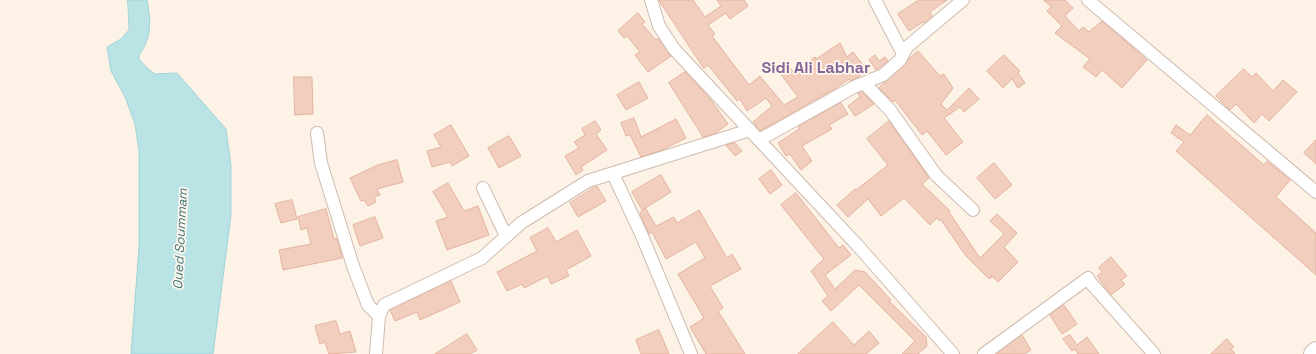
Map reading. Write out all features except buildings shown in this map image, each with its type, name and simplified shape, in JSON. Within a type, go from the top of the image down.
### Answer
[{"type":"street","points":[[651,0],[659,26],[674,49],[858,246],[953,354]]},
{"type":"street","points":[[875,0],[903,50]]},
{"type":"street","points":[[759,140],[864,82],[883,75],[900,60],[903,50],[962,0]]},
{"type":"street","points":[[1088,0],[1316,192]]},
{"type":"street","points":[[864,82],[890,110],[936,175],[973,210]]},
{"type":"street","points":[[317,133],[320,163],[353,266],[368,305],[382,310],[482,258],[521,223],[588,181],[750,130]]},
{"type":"street","points":[[613,174],[642,236],[691,354]]},
{"type":"street","points":[[483,188],[506,236]]},
{"type":"street","points":[[984,354],[1088,278],[1154,354]]},
{"type":"street","points":[[376,354],[382,310]]},
{"type":"street","points":[[1313,354],[1316,351]]},
{"type":"water","name":"Oued Soummam","points":[[128,0],[147,0],[150,22],[146,42],[139,55],[139,59],[155,74],[177,73],[226,129],[231,166],[231,215],[213,354],[131,354],[139,247],[139,151],[135,124],[125,97],[111,71],[107,47],[121,39],[129,30]]},
{"type":"district","name":"Sidi Ali Labhar","points":[[816,69]]}]
